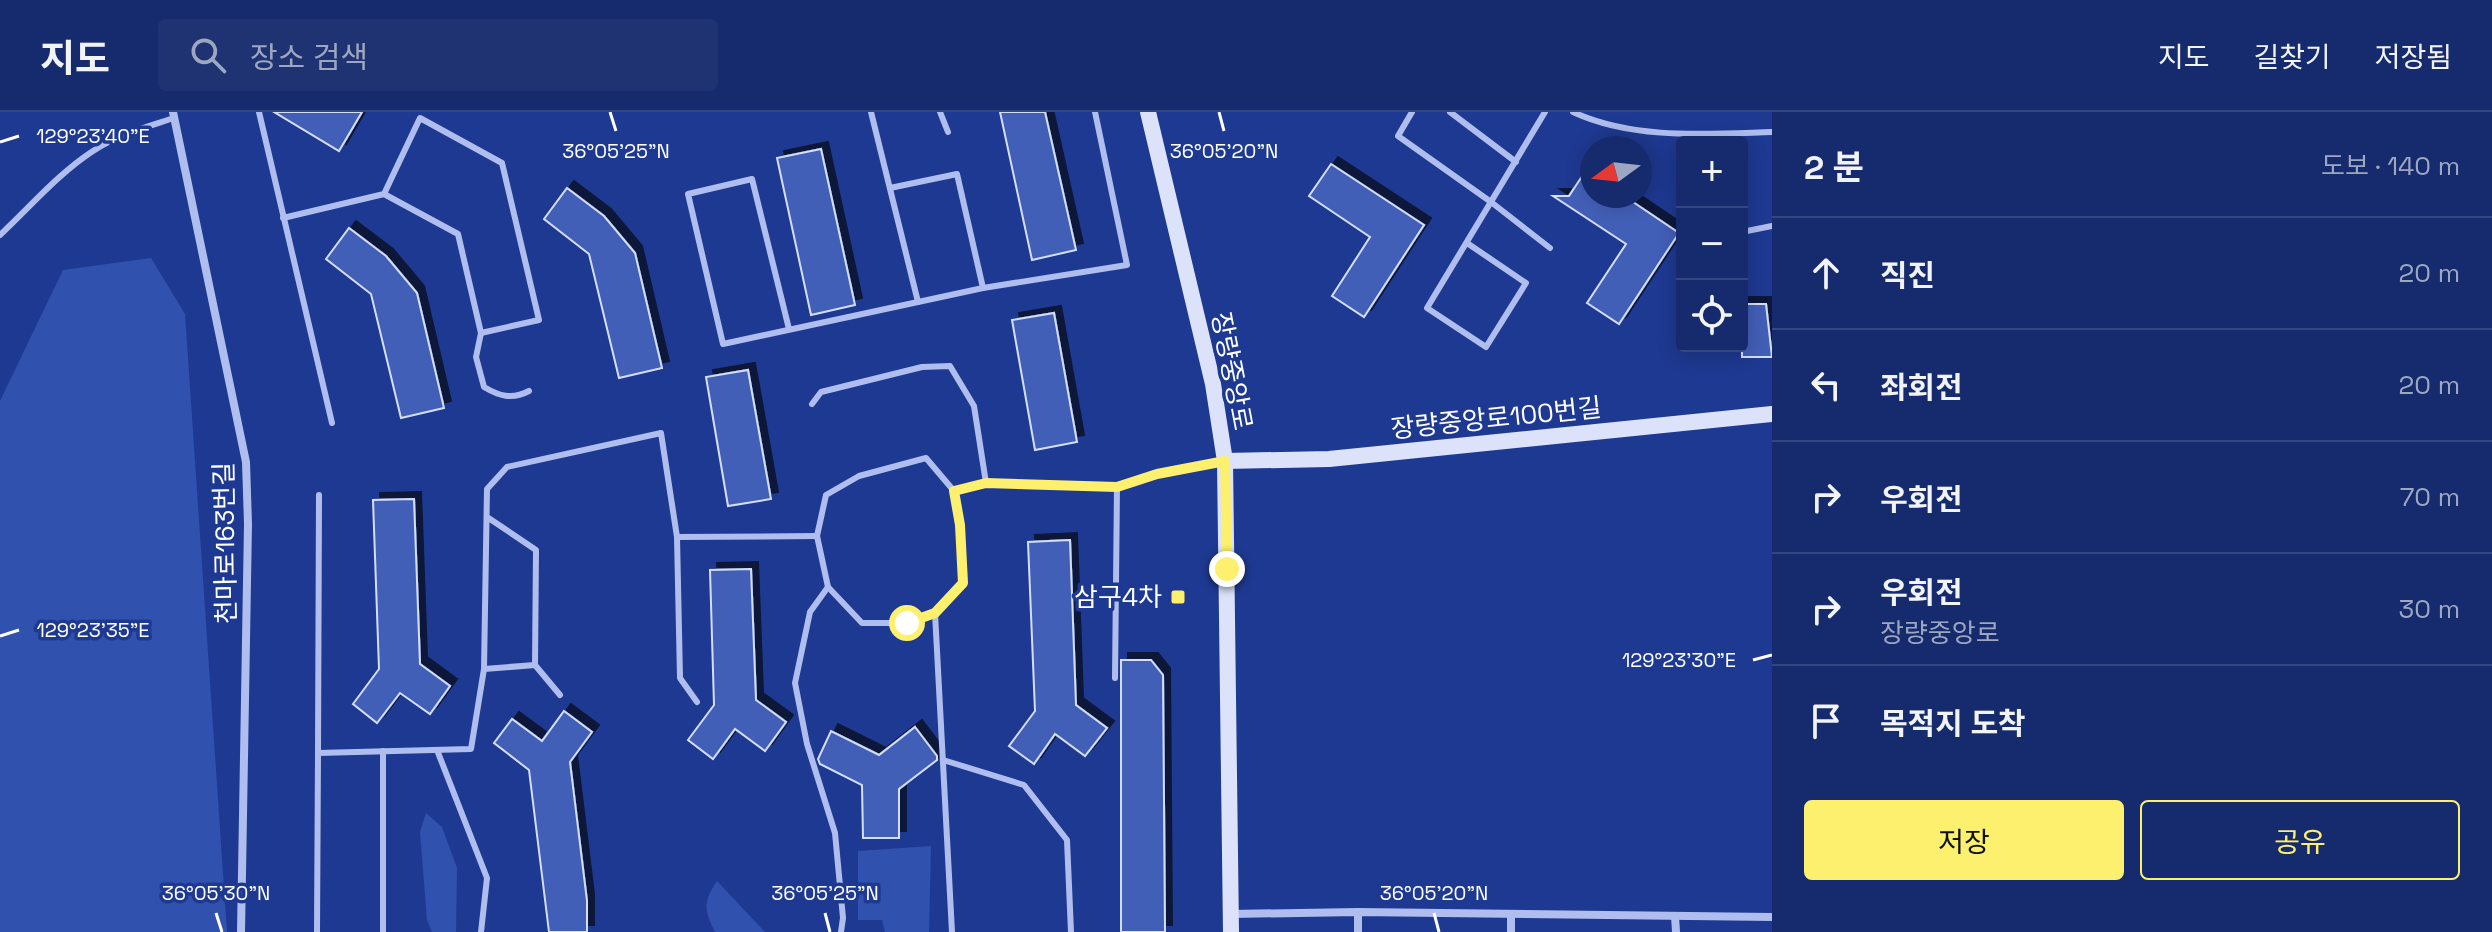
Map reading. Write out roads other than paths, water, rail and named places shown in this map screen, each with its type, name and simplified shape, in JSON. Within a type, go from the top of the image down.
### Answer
[{"type":"street","name":"장량중앙로","points":[[1148,112],[1213,384],[1225,461],[1231,932]]},
{"type":"street","name":"천마로163번길","points":[[174,115],[246,462],[248,524],[241,932]]},
{"type":"street","name":"장량중앙로100번길","points":[[1225,461],[1329,459],[1772,414]]},
{"type":"street","points":[[1230,914],[1358,912],[1772,917]]},
{"type":"street","points":[[1358,912],[1358,932]]},
{"type":"street","points":[[1511,914],[1511,932]]},
{"type":"street","points":[[1675,916],[1676,932]]},
{"type":"lane","points":[[259,112],[332,423]]},
{"type":"lane","points":[[871,112],[918,302]]},
{"type":"lane","points":[[940,112],[948,132]]},
{"type":"lane","points":[[789,329],[752,179],[688,194],[723,344],[983,288],[1127,265],[1095,112]]},
{"type":"lane","points":[[1412,112],[1398,136],[1550,248]]},
{"type":"lane","points":[[1450,112],[1516,162]]},
{"type":"lane","points":[[1467,243],[1526,283],[1486,347],[1427,308],[1545,112]]},
{"type":"lane","points":[[1573,112],[1592,121],[1676,135],[1772,132]]},
{"type":"lane","points":[[0,235],[70,168],[94,150],[174,115]]},
{"type":"lane","points":[[384,194],[422,115],[502,163],[539,320],[481,333]]},
{"type":"lane","points":[[890,188],[957,174],[983,288]]},
{"type":"lane","points":[[283,218],[384,194],[458,234],[481,333],[476,357],[484,387],[499,396],[521,396],[529,391]]},
{"type":"lane","points":[[1748,231],[1772,226]]},
{"type":"lane","points":[[812,404],[821,392],[922,367],[950,366],[974,406],[986,483]]},
{"type":"lane","points":[[318,753],[471,749],[484,669],[487,489],[507,467],[661,433],[677,537],[680,678],[697,702]]},
{"type":"lane","points":[[926,458],[954,491],[960,525],[963,583],[935,613],[907,623],[862,623],[828,587],[817,536],[826,495],[859,476],[926,458]]},
{"type":"lane","points":[[954,491],[986,483],[1117,487],[1157,474],[1225,461]]},
{"type":"lane","points":[[1115,678],[1117,487]]},
{"type":"lane","points":[[317,932],[319,495]]},
{"type":"lane","points":[[487,517],[536,550],[535,665],[560,695]]},
{"type":"lane","points":[[677,537],[817,536]]},
{"type":"lane","points":[[828,587],[810,612],[795,683],[807,744],[835,833],[843,918],[841,932]]},
{"type":"lane","points":[[935,613],[952,932]]},
{"type":"lane","points":[[484,669],[535,665]]},
{"type":"lane","points":[[437,750],[487,878],[481,932]]},
{"type":"lane","points":[[383,751],[383,932]]},
{"type":"lane","points":[[943,760],[1024,785],[1067,840],[1071,932]]},
{"type":"place","name":"삼구4차","points":[[1178,597]]}]
